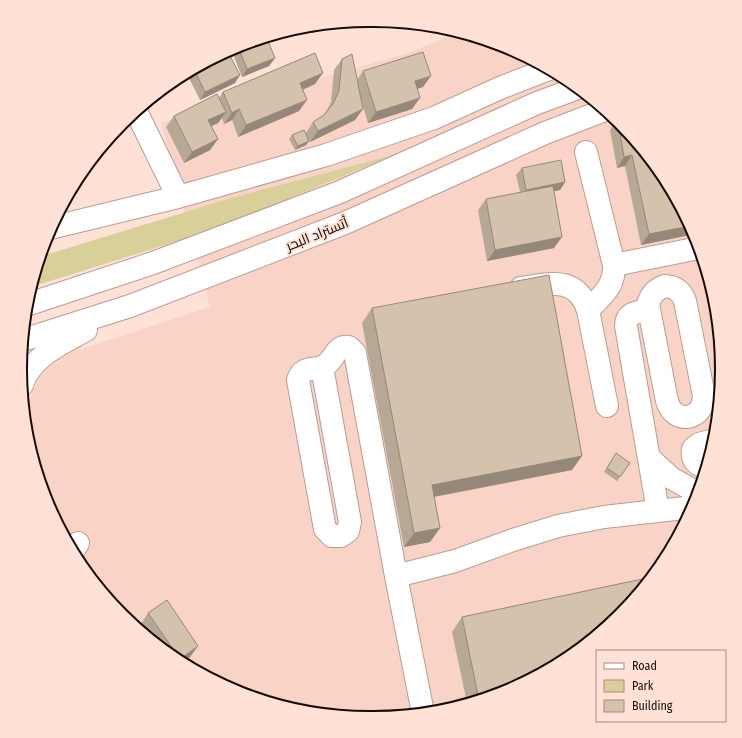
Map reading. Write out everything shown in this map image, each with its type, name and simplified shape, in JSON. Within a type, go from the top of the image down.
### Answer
[{"type":"main road","points":[[58,226],[178,197],[326,155],[434,118],[500,88],[542,72]]},
{"type":"main road","points":[[34,302],[153,263],[340,192],[537,103],[571,91]]},
{"type":"main road","name":"أتستراد البحر","points":[[29,338],[130,306],[345,223],[545,133],[599,112]]},
{"type":"main road","points":[[139,117],[178,197]]},
{"type":"main road","points":[[586,152],[614,265],[611,284],[604,294],[588,310]]},
{"type":"main road","points":[[614,265],[693,249]]},
{"type":"main road","points":[[508,290],[560,284],[568,285],[581,294],[588,310],[606,406]]},
{"type":"main road","points":[[665,286],[678,290],[682,294],[685,301],[704,396],[704,402],[701,408],[697,413],[691,416],[678,416],[673,413],[669,407],[649,310],[648,304],[650,297],[659,288],[665,286]]},
{"type":"main road","points":[[27,374],[31,366],[46,354],[130,306]]},
{"type":"main road","points":[[649,310],[630,315],[626,322],[658,511]]},
{"type":"main road","points":[[322,367],[350,522],[348,531],[341,536],[336,537],[328,533],[324,525],[298,380],[302,372],[322,367],[329,362],[337,351],[345,346],[349,347],[355,353],[422,707]]},
{"type":"main road","points":[[701,465],[692,458],[693,449],[699,444],[707,442]]},
{"type":"main road","points":[[649,458],[671,478],[693,490]]},
{"type":"main road","points":[[396,576],[455,561],[513,540],[558,526],[604,517],[685,508]]},
{"type":"shaded area","points":[[449,36],[483,45],[504,53],[544,73],[581,98],[615,127],[630,144],[657,179],[669,198],[680,218],[697,259],[712,324],[715,369],[712,414],[697,479],[680,520],[669,540],[644,577],[630,594],[615,611],[581,640],[544,665],[524,676],[483,693],[462,699],[418,708],[395,710],[373,711],[324,708],[259,693],[218,676],[179,653],[127,611],[85,559],[62,520],[45,479],[39,458],[29,402],[40,378],[48,368],[70,353],[210,307],[161,123],[409,53]]},
{"type":"green space","points":[[393,155],[213,230],[38,285],[47,254],[228,199]]},
{"type":"building","points":[[269,42],[275,58],[247,69],[240,52]]},
{"type":"building","points":[[423,52],[431,76],[415,81],[420,98],[376,112],[363,71]]},
{"type":"building","points":[[315,53],[323,73],[300,83],[307,100],[246,125],[239,109],[232,113],[223,92]]},
{"type":"building","points":[[352,54],[363,109],[318,131],[313,122],[324,115],[333,104],[339,91],[342,59]]},
{"type":"building","points":[[230,56],[240,75],[205,92],[196,74]]},
{"type":"building","points":[[217,94],[226,112],[208,120],[218,139],[192,152],[174,116]]},
{"type":"building","points":[[304,130],[309,141],[298,146],[292,135]]},
{"type":"building","points":[[620,133],[657,179],[684,227],[649,234],[632,155],[624,157]]},
{"type":"building","points":[[561,160],[565,182],[526,190],[522,168]]},
{"type":"building","points":[[553,186],[562,237],[495,250],[486,199]]},
{"type":"building","points":[[549,275],[582,456],[432,485],[440,528],[414,533],[372,308]]},
{"type":"building","points":[[616,453],[630,463],[620,477],[607,468]]},
{"type":"building","points":[[642,579],[615,611],[563,653],[524,676],[478,694],[462,617]]},
{"type":"building","points":[[167,600],[198,646],[184,656],[179,653],[173,648],[148,613]]}]
